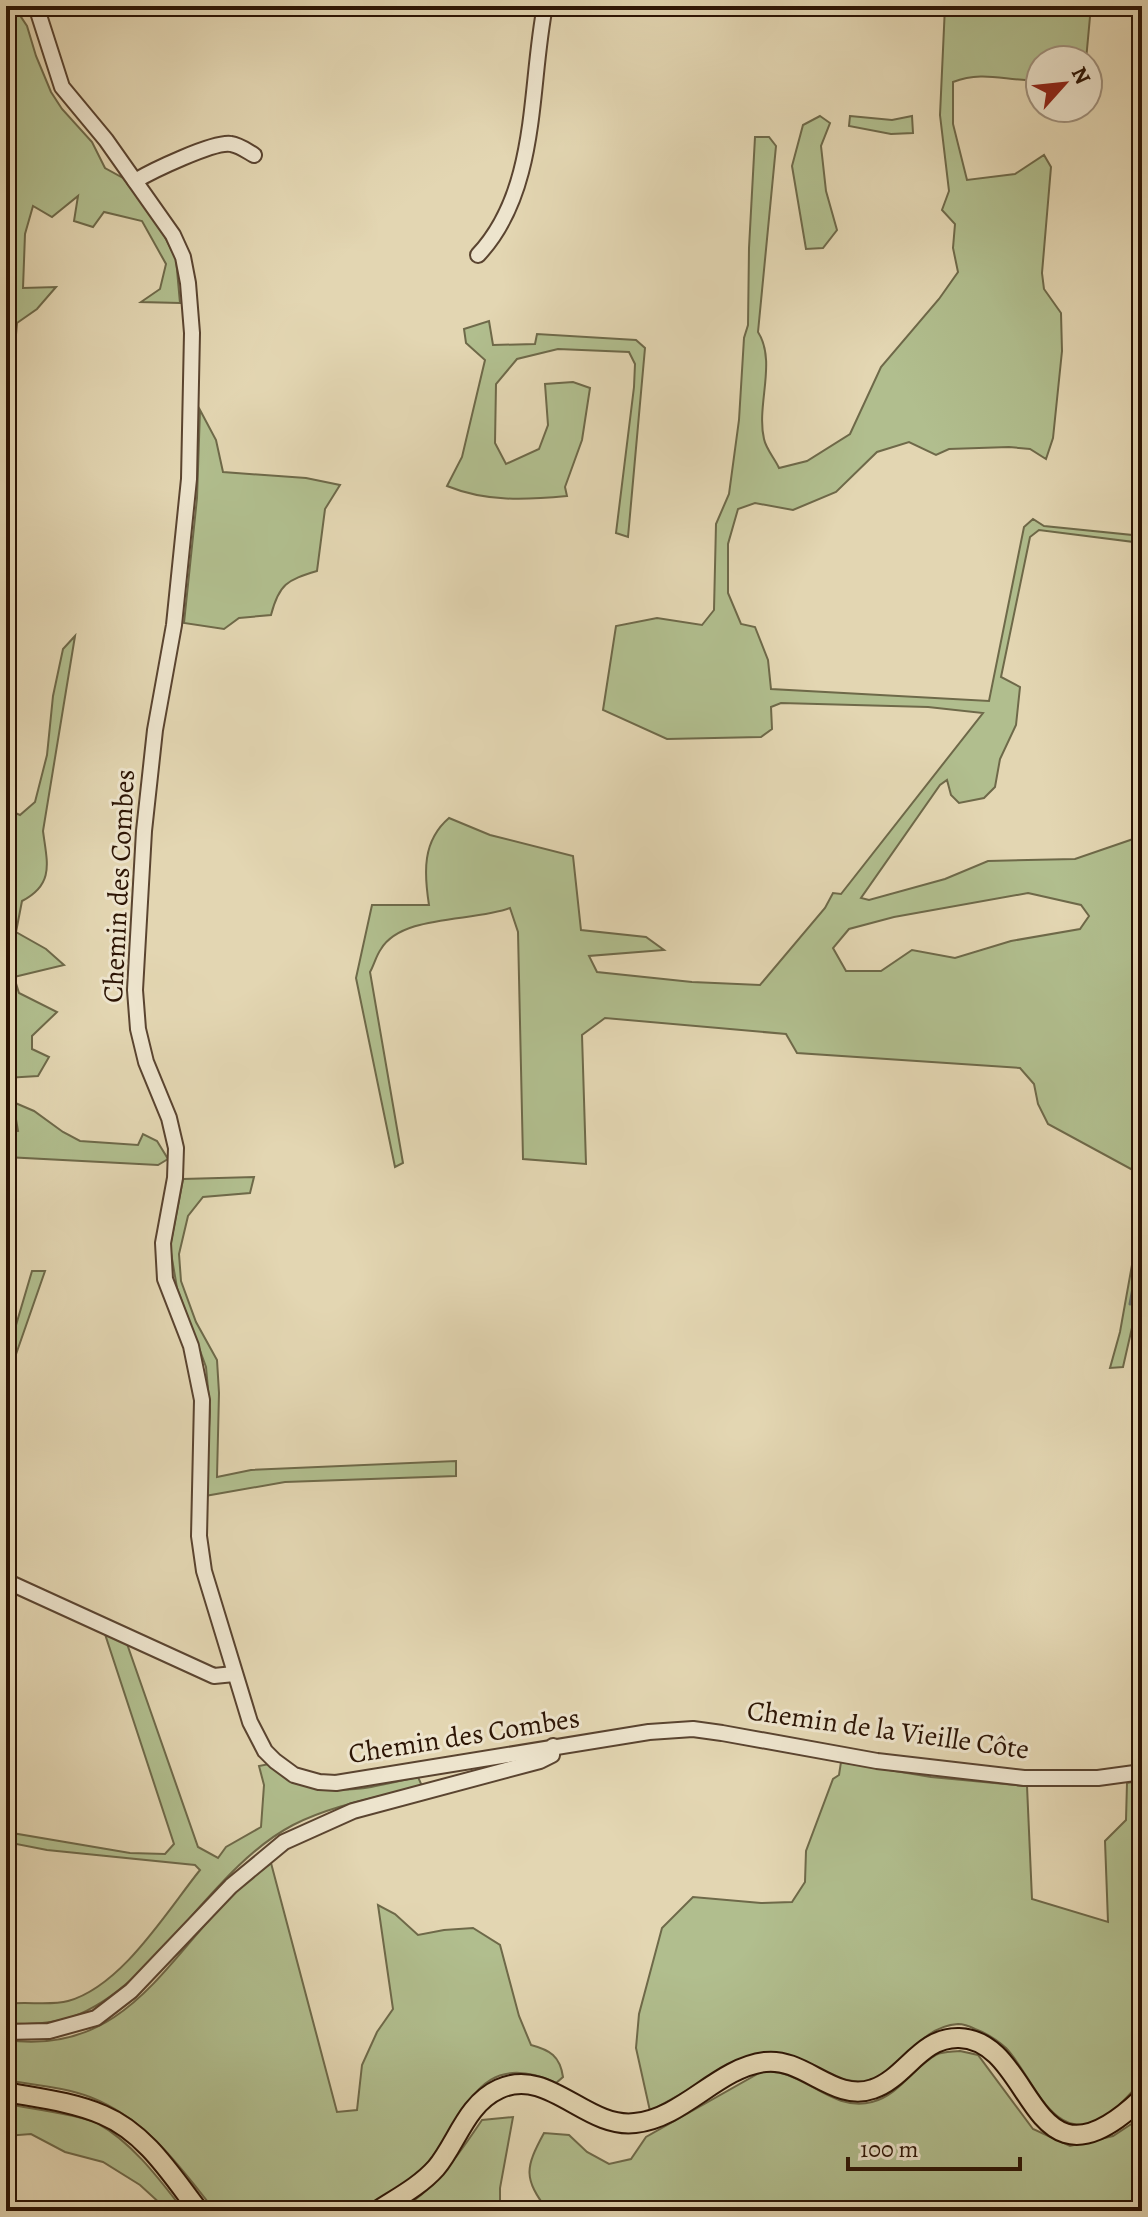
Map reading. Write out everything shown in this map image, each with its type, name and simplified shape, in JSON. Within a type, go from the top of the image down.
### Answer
[{"type":"main road","points":[[377,2211],[416,2186],[436,2168],[484,2098],[501,2087],[513,2085],[538,2087],[600,2118],[633,2123],[670,2111],[731,2074],[756,2063],[787,2063],[846,2090],[871,2090],[890,2080],[929,2046],[947,2038],[956,2038],[976,2041],[997,2055],[1042,2117],[1064,2132],[1076,2135],[1101,2129],[1142,2098]]},
{"type":"main road","points":[[6,2092],[84,2108],[117,2122],[146,2145],[199,2211]]},
{"type":"street","name":"Chemin des Combes","points":[[36,6],[62,87],[106,140],[173,235],[183,257],[188,283],[192,333],[191,417],[185,528],[174,625],[155,730],[146,817],[140,886],[136,1011],[140,1042],[169,1118],[176,1148],[175,1178],[163,1243],[165,1279],[191,1346],[202,1400],[199,1536],[204,1571],[250,1722],[265,1751],[284,1769],[307,1779],[336,1783],[553,1746],[677,1729],[722,1733]]},
{"type":"street","points":[[478,255],[490,243],[515,191],[531,128],[545,6]]},
{"type":"street","points":[[135,181],[149,172],[222,143],[235,144],[254,155]]},
{"type":"street","points":[[6,1581],[214,1676],[234,1674]]},
{"type":"street","name":"Chemin de la Vieille Côte","points":[[722,1733],[864,1759],[961,1772],[1071,1779],[1142,1772]]},
{"type":"street","points":[[6,2032],[49,2031],[96,2018],[131,1991],[231,1886],[284,1842],[353,1811],[540,1761],[552,1755],[553,1746]]},
{"type":"green space","points":[[6,6],[15,8],[27,26],[51,92],[62,109],[92,142],[105,168],[123,178],[157,221],[176,259],[180,303],[141,302],[160,289],[166,264],[142,221],[104,212],[93,227],[74,221],[78,196],[52,217],[33,206],[25,234],[23,288],[56,287],[37,309],[17,323],[14,358],[6,379]]},
{"type":"green space","points":[[945,6],[1091,6],[1087,44],[1024,44],[1024,80],[975,77],[953,82],[953,124],[967,180],[1015,174],[1044,155],[1051,167],[1042,273],[1044,289],[1061,313],[1062,351],[1053,438],[1046,459],[1030,449],[1009,447],[949,449],[936,455],[909,442],[877,452],[836,492],[793,510],[755,503],[738,509],[728,544],[728,593],[741,624],[755,627],[768,660],[771,689],[989,701],[1024,527],[1033,519],[1044,526],[1142,536],[1142,543],[1039,530],[1030,537],[1001,677],[1020,687],[1016,725],[1000,759],[995,787],[984,798],[959,803],[951,795],[947,780],[940,785],[861,898],[869,900],[945,879],[988,861],[1075,859],[1142,836],[1142,1175],[1048,1124],[1038,1104],[1034,1084],[1020,1068],[797,1053],[786,1034],[605,1018],[582,1035],[586,1164],[523,1159],[518,932],[510,908],[405,930],[391,938],[376,958],[370,972],[403,1163],[395,1167],[356,978],[372,905],[429,905],[426,869],[429,847],[449,818],[490,835],[573,856],[581,930],[646,937],[664,950],[589,956],[597,972],[692,982],[760,985],[825,908],[833,893],[841,894],[983,713],[928,707],[781,703],[771,707],[772,729],[761,737],[667,739],[603,710],[616,626],[657,618],[702,625],[714,610],[716,524],[729,494],[739,420],[744,338],[748,325],[755,137],[769,137],[776,146],[758,332],[766,357],[762,412],[764,439],[779,468],[807,461],[850,434],[881,367],[958,272],[953,248],[955,224],[942,210],[949,191],[940,115]],"holes":[[[1028,893],[1081,905],[1089,916],[1080,929],[1011,941],[955,958],[912,950],[881,971],[846,971],[833,948],[849,929],[894,917]]]},
{"type":"green space","points":[[820,116],[830,123],[821,146],[826,191],[837,230],[823,248],[806,249],[792,166],[803,125]]},
{"type":"green space","points":[[850,116],[892,120],[912,116],[913,133],[891,134],[849,126]]},
{"type":"green space","points":[[489,321],[493,345],[535,344],[537,334],[636,340],[645,348],[628,537],[616,533],[634,387],[635,364],[629,352],[558,349],[517,359],[496,384],[495,443],[506,464],[539,449],[548,425],[545,384],[573,382],[590,388],[582,440],[565,487],[567,496],[506,498],[476,495],[447,486],[462,457],[485,360],[466,343],[464,329]]},
{"type":"green space","points":[[200,410],[216,440],[223,472],[306,478],[340,485],[325,509],[317,571],[286,585],[277,596],[271,615],[239,618],[224,629],[184,623],[197,498]]},
{"type":"green space","points":[[75,636],[43,831],[46,871],[40,887],[22,901],[16,932],[46,949],[64,965],[14,977],[19,993],[57,1012],[32,1036],[32,1049],[49,1057],[38,1076],[6,1078],[6,809],[20,815],[35,802],[47,755],[53,696],[63,649]]},
{"type":"green space","points":[[13,1102],[34,1111],[80,1141],[138,1145],[143,1134],[157,1141],[168,1159],[158,1165],[6,1157],[6,1133],[18,1131]]},
{"type":"green space","points":[[254,1177],[250,1193],[203,1197],[188,1216],[179,1254],[181,1281],[196,1322],[217,1360],[217,1477],[251,1470],[456,1461],[456,1476],[285,1482],[205,1496],[210,1411],[206,1367],[177,1288],[170,1247],[183,1179]]},
{"type":"green space","points":[[1142,1209],[1142,1284],[1123,1367],[1110,1368],[1120,1332]]},
{"type":"green space","points":[[32,1271],[45,1271],[6,1383],[6,1359]]},
{"type":"green space","points":[[104,1631],[126,1641],[198,1847],[218,1858],[226,1847],[261,1827],[264,1785],[259,1766],[269,1764],[306,1784],[323,1788],[359,1789],[418,1777],[422,1786],[340,1807],[293,1825],[235,1869],[131,1980],[102,2002],[72,2017],[56,2021],[6,2023],[6,2004],[68,2001],[88,1993],[107,1980],[142,1945],[200,1870],[195,1865],[47,1850],[6,1842],[6,1832],[130,1853],[165,1854],[174,1844]]},
{"type":"green space","points":[[841,1762],[931,1777],[1027,1786],[1032,1899],[1108,1922],[1105,1841],[1126,1820],[1127,1783],[1142,1780],[1142,2081],[1108,2115],[1085,2125],[1070,2123],[1057,2116],[1006,2048],[983,2033],[958,2024],[932,2033],[881,2078],[869,2084],[742,2060],[650,2111],[636,2048],[639,2014],[662,1928],[693,1897],[761,1903],[792,1902],[805,1882],[806,1851],[833,1779],[839,1775]]},
{"type":"green space","points":[[271,1863],[337,2112],[357,2110],[362,2065],[377,2032],[393,2009],[378,1905],[395,1914],[418,1935],[473,1928],[500,1945],[519,2016],[531,2045],[553,2055],[563,2077],[556,2083],[528,2074],[506,2074],[488,2081],[474,2095],[422,2169],[362,2211],[349,2212],[215,2211],[160,2145],[129,2118],[90,2097],[6,2080],[6,2040],[46,2041],[81,2034],[110,2020],[137,2000],[232,1895]]},
{"type":"green space","points":[[960,2051],[978,2055],[1033,2129],[1070,2146],[1113,2136],[1142,2117],[1142,2211],[548,2211],[531,2181],[530,2164],[544,2133],[569,2135],[587,2152],[609,2164],[631,2159],[646,2137],[761,2072],[790,2076],[829,2096],[857,2104],[872,2102],[890,2094],[936,2055]]},
{"type":"green space","points":[[6,2104],[97,2123],[134,2151],[184,2211],[164,2211],[163,2206],[140,2185],[103,2162],[65,2152],[31,2134],[6,2136]]},
{"type":"green space","points":[[513,2117],[500,2188],[500,2211],[399,2211],[436,2181],[482,2120]]},
{"type":"waterway","points":[[1130,1304],[1142,1240]]}]
